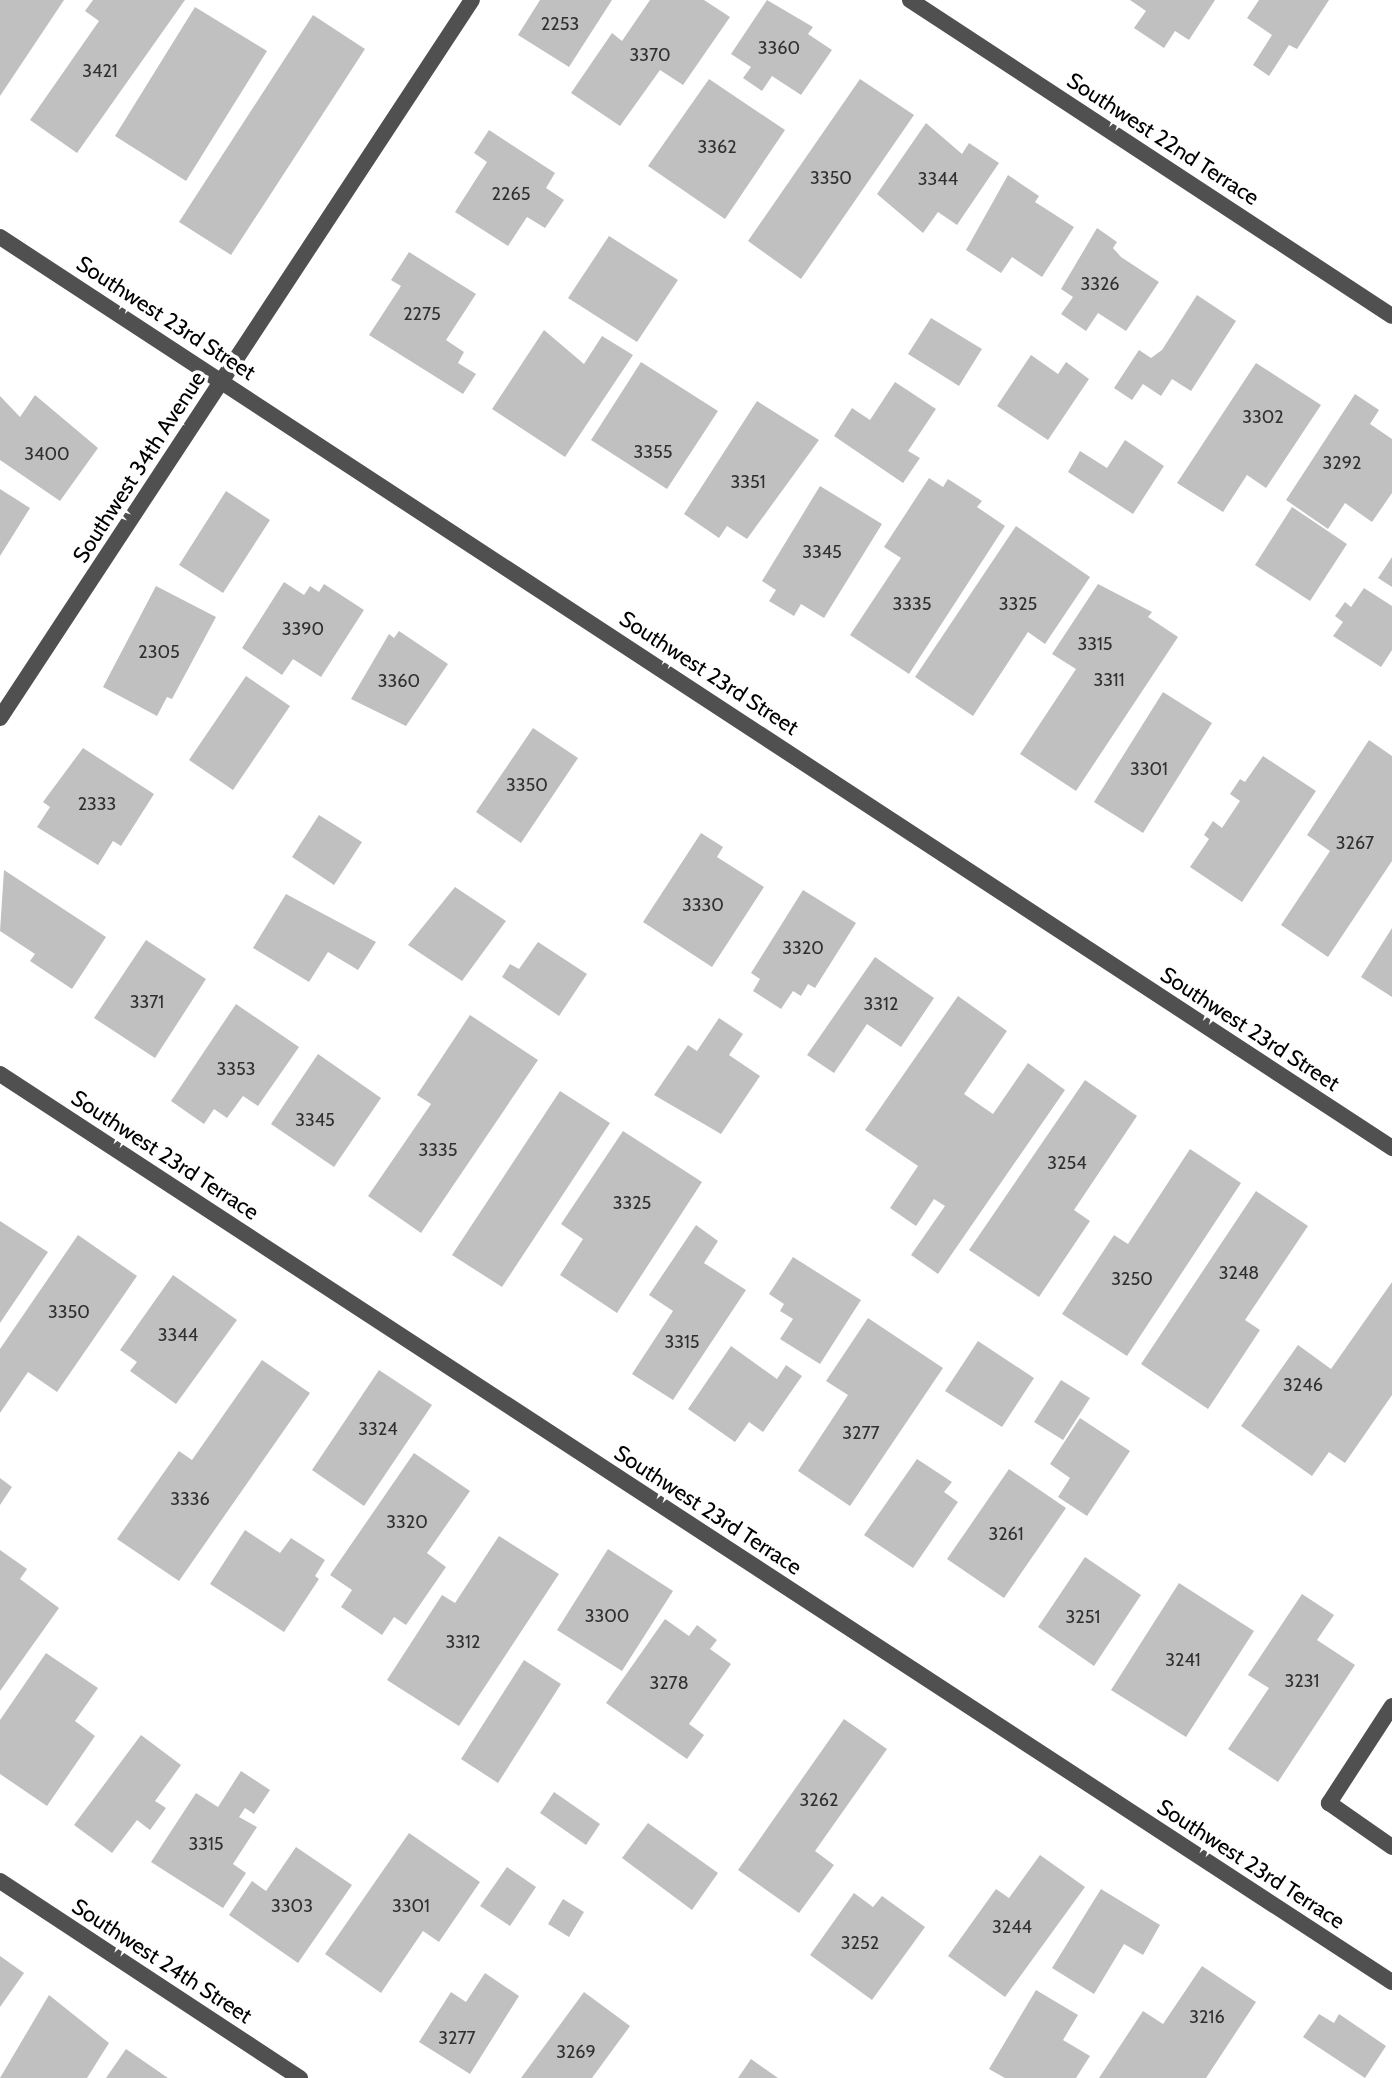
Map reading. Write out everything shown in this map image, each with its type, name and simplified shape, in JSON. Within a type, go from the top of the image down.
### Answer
[{"type":"street","name":"Southwest 34th Avenue","points":[[0,718],[472,0]]},
{"type":"street","name":"Southwest 22nd Terrace","points":[[910,0],[1392,316]]},
{"type":"street","name":"Southwest 23rd Street","points":[[0,237],[1392,1148]]},
{"type":"street","name":"Southwest 23rd Terrace","points":[[0,1074],[1392,1982]]},
{"type":"street","points":[[1392,1706],[1329,1803],[1392,1847]]},
{"type":"street","name":"Southwest 24th Street","points":[[0,1881],[300,2078]]},
{"type":"building","points":[[0,0],[64,0],[0,96]]},
{"type":"building","points":[[93,0],[185,0],[77,153],[30,120],[99,21],[85,11]]},
{"type":"building","points":[[540,0],[612,0],[569,67],[518,35]]},
{"type":"building","points":[[650,0],[704,0],[730,17],[683,85],[660,70],[620,126],[571,93],[612,33],[622,41]]},
{"type":"building","points":[[767,0],[813,27],[808,34],[832,50],[801,95],[772,76],[762,91],[743,78],[751,67],[731,54]]},
{"type":"building","points":[[1130,0],[1215,0],[1189,40],[1175,31],[1164,48],[1134,28],[1146,11]]},
{"type":"building","points":[[1259,0],[1329,0],[1297,49],[1289,45],[1269,76],[1253,65],[1272,35],[1247,18]]},
{"type":"building","points":[[195,7],[267,51],[186,181],[115,136]]},
{"type":"building","points":[[313,15],[365,49],[231,255],[179,222]]},
{"type":"building","points":[[709,79],[785,130],[725,219],[648,166]]},
{"type":"building","points":[[860,79],[914,115],[801,279],[748,241]]},
{"type":"building","points":[[926,123],[962,154],[969,143],[999,163],[957,225],[938,212],[923,233],[877,194]]},
{"type":"building","points":[[489,130],[555,173],[546,188],[564,200],[545,228],[527,217],[508,246],[455,212],[487,162],[474,153]]},
{"type":"building","points":[[1008,175],[1039,196],[1035,202],[1074,227],[1042,277],[1012,257],[1001,273],[966,250]]},
{"type":"building","points":[[1097,228],[1117,242],[1113,248],[1121,257],[1159,282],[1126,331],[1098,313],[1086,331],[1061,314],[1073,297],[1061,289]]},
{"type":"building","points":[[609,236],[678,280],[637,342],[568,298]]},
{"type":"building","points":[[409,252],[476,294],[446,340],[464,352],[458,363],[476,374],[463,394],[369,335],[401,286],[391,280]]},
{"type":"building","points":[[1197,295],[1236,321],[1191,391],[1172,379],[1161,396],[1143,384],[1132,400],[1114,388],[1139,350],[1151,358],[1162,350]]},
{"type":"building","points":[[931,318],[982,349],[959,386],[908,354]]},
{"type":"building","points":[[544,330],[584,364],[602,336],[633,355],[565,457],[492,409]]},
{"type":"building","points":[[1031,355],[1058,374],[1066,362],[1089,379],[1048,440],[997,406]]},
{"type":"building","points":[[641,362],[718,411],[667,489],[591,440]]},
{"type":"building","points":[[1256,363],[1321,405],[1266,488],[1247,475],[1223,512],[1177,483]]},
{"type":"building","points":[[895,382],[936,409],[908,451],[920,458],[903,483],[834,436],[852,408],[870,420]]},
{"type":"building","points":[[1355,394],[1379,410],[1370,424],[1392,439],[1392,493],[1372,522],[1345,503],[1328,529],[1286,500]]},
{"type":"building","points":[[35,395],[98,448],[60,501],[0,460],[0,396],[20,417]]},
{"type":"building","points":[[757,401],[819,440],[747,539],[727,526],[719,538],[684,514]]},
{"type":"building","points":[[1125,440],[1164,466],[1133,514],[1068,472],[1080,451],[1107,468]]},
{"type":"building","points":[[929,478],[943,487],[948,479],[982,501],[977,507],[1005,526],[909,674],[850,635],[901,558],[884,547]]},
{"type":"building","points":[[820,486],[882,524],[824,618],[801,604],[794,616],[769,601],[776,590],[762,581]]},
{"type":"building","points":[[0,489],[30,508],[0,556]]},
{"type":"building","points":[[226,491],[270,520],[223,593],[179,565]]},
{"type":"building","points":[[1292,507],[1347,544],[1310,601],[1255,565]]},
{"type":"building","points":[[1016,526],[1090,577],[1045,644],[1028,632],[973,716],[915,677]]},
{"type":"building","points":[[1392,557],[1392,587],[1378,578]]},
{"type":"building","points":[[284,582],[304,595],[310,586],[319,592],[324,584],[364,610],[321,677],[293,659],[282,675],[242,648]]},
{"type":"building","points":[[1098,584],[1152,612],[1148,617],[1178,637],[1076,791],[1020,754],[1076,669],[1052,654]]},
{"type":"building","points":[[156,586],[216,617],[172,699],[167,697],[157,716],[103,687]]},
{"type":"building","points":[[1364,588],[1392,606],[1392,650],[1381,667],[1333,636],[1343,622],[1335,616],[1345,602],[1351,607]]},
{"type":"building","points":[[399,631],[448,664],[406,726],[351,699],[389,634],[394,638]]},
{"type":"building","points":[[246,676],[290,706],[233,790],[189,760]]},
{"type":"building","points":[[1163,692],[1212,723],[1143,833],[1094,802]]},
{"type":"building","points":[[533,728],[578,758],[521,843],[476,812]]},
{"type":"building","points":[[1369,740],[1392,756],[1392,861],[1328,957],[1281,925],[1330,851],[1307,835]]},
{"type":"building","points":[[83,748],[154,794],[121,846],[113,841],[98,865],[37,827],[50,807],[43,802]]},
{"type":"building","points":[[1263,756],[1316,791],[1242,902],[1190,867],[1209,839],[1204,835],[1213,821],[1222,828],[1240,801],[1230,794],[1240,779],[1245,782]]},
{"type":"building","points":[[319,815],[362,842],[334,885],[292,857]]},
{"type":"building","points":[[701,833],[723,847],[717,857],[764,887],[712,967],[643,922]]},
{"type":"building","points":[[4,870],[106,937],[72,989],[30,961],[35,954],[0,931]]},
{"type":"building","points":[[455,887],[506,921],[462,981],[408,945]]},
{"type":"building","points":[[803,890],[856,923],[815,988],[808,984],[801,996],[793,991],[781,1009],[753,991],[760,979],[751,973]]},
{"type":"building","points":[[286,894],[376,942],[358,970],[328,952],[309,982],[253,948]]},
{"type":"building","points":[[1392,928],[1392,997],[1361,977]]},
{"type":"building","points":[[146,940],[206,979],[155,1058],[94,1018]]},
{"type":"building","points":[[538,942],[587,974],[559,1016],[502,977],[510,964],[519,969]]},
{"type":"building","points":[[875,957],[934,998],[901,1047],[867,1024],[834,1073],[807,1055]]},
{"type":"building","points":[[958,996],[1007,1031],[964,1094],[993,1114],[1028,1063],[1065,1090],[938,1274],[911,1255],[945,1206],[934,1199],[916,1226],[890,1208],[918,1166],[865,1130]]},
{"type":"building","points":[[236,1004],[299,1047],[258,1106],[243,1096],[227,1118],[214,1109],[204,1124],[171,1101]]},
{"type":"building","points":[[470,1015],[538,1060],[421,1233],[368,1196],[431,1104],[417,1095]]},
{"type":"building","points":[[719,1018],[743,1034],[729,1055],[760,1076],[721,1134],[654,1095],[688,1045],[697,1051]]},
{"type":"building","points":[[318,1054],[381,1098],[334,1167],[271,1124]]},
{"type":"building","points":[[1085,1080],[1137,1116],[1074,1210],[1090,1221],[1039,1297],[969,1250]]},
{"type":"building","points":[[560,1091],[610,1123],[502,1287],[452,1255]]},
{"type":"building","points":[[623,1131],[702,1182],[617,1313],[560,1275],[583,1239],[561,1224]]},
{"type":"building","points":[[1190,1149],[1241,1183],[1127,1356],[1062,1314],[1114,1235],[1128,1244]]},
{"type":"building","points":[[1256,1191],[1308,1226],[1245,1320],[1260,1330],[1208,1409],[1141,1364]]},
{"type":"building","points":[[0,1221],[48,1252],[0,1323]]},
{"type":"building","points":[[696,1225],[718,1241],[704,1263],[746,1290],[673,1400],[632,1374],[673,1311],[649,1295]]},
{"type":"building","points":[[78,1235],[137,1276],[57,1392],[28,1372],[0,1413],[0,1349]]},
{"type":"building","points":[[793,1257],[861,1300],[820,1364],[780,1339],[793,1319],[780,1311],[784,1304],[769,1294]]},
{"type":"building","points":[[173,1275],[237,1320],[176,1404],[130,1371],[137,1362],[120,1350]]},
{"type":"building","points":[[1392,1282],[1392,1395],[1345,1463],[1329,1452],[1312,1476],[1241,1426],[1298,1345],[1331,1369]]},
{"type":"building","points":[[868,1318],[943,1368],[850,1506],[798,1471],[848,1395],[826,1381]]},
{"type":"building","points":[[978,1341],[1034,1378],[1002,1427],[945,1391]]},
{"type":"building","points":[[731,1346],[777,1379],[786,1365],[802,1376],[763,1432],[749,1422],[735,1442],[688,1409]]},
{"type":"building","points":[[262,1360],[310,1393],[179,1581],[117,1539],[179,1451],[192,1460]]},
{"type":"building","points":[[379,1370],[432,1405],[364,1506],[312,1470]]},
{"type":"building","points":[[1061,1380],[1090,1398],[1063,1440],[1034,1422]]},
{"type":"building","points":[[1080,1418],[1130,1451],[1087,1516],[1058,1497],[1070,1478],[1050,1464]]},
{"type":"building","points":[[414,1453],[470,1491],[427,1553],[446,1567],[406,1625],[394,1617],[382,1635],[341,1607],[352,1590],[330,1575]]},
{"type":"building","points":[[917,1459],[952,1482],[944,1492],[958,1502],[913,1568],[864,1535]]},
{"type":"building","points":[[1009,1469],[1066,1508],[1004,1598],[947,1559]]},
{"type":"building","points":[[0,1478],[12,1487],[0,1505]]},
{"type":"building","points":[[245,1530],[280,1553],[291,1538],[325,1560],[315,1576],[319,1579],[284,1632],[210,1584]]},
{"type":"building","points":[[499,1536],[559,1574],[459,1726],[387,1680],[442,1595],[455,1603]]},
{"type":"building","points":[[608,1549],[673,1591],[622,1671],[557,1630]]},
{"type":"building","points":[[0,1550],[27,1569],[20,1579],[59,1608],[0,1691]]},
{"type":"building","points":[[1085,1557],[1141,1595],[1094,1666],[1038,1627]]},
{"type":"building","points":[[1179,1583],[1254,1631],[1186,1737],[1111,1690]]},
{"type":"building","points":[[1302,1594],[1334,1615],[1317,1640],[1355,1665],[1278,1782],[1228,1749],[1269,1688],[1248,1675]]},
{"type":"building","points":[[665,1619],[689,1636],[697,1625],[717,1640],[710,1649],[731,1664],[689,1724],[704,1735],[687,1759],[606,1703]]},
{"type":"building","points":[[46,1653],[98,1688],[75,1721],[95,1736],[47,1806],[0,1774],[0,1720]]},
{"type":"building","points":[[524,1660],[561,1684],[498,1783],[461,1759]]},
{"type":"building","points":[[844,1719],[887,1749],[815,1851],[834,1865],[799,1913],[738,1870]]},
{"type":"building","points":[[141,1735],[181,1765],[155,1801],[166,1808],[150,1830],[137,1820],[112,1853],[74,1825]]},
{"type":"building","points":[[241,1771],[270,1790],[254,1814],[245,1808],[239,1817],[257,1827],[233,1864],[246,1873],[223,1908],[151,1862],[196,1793],[218,1807]]},
{"type":"building","points":[[554,1792],[600,1824],[586,1845],[540,1813]]},
{"type":"building","points":[[648,1823],[718,1873],[692,1910],[622,1858]]},
{"type":"building","points":[[409,1833],[480,1882],[439,1942],[423,1931],[381,1993],[325,1954]]},
{"type":"building","points":[[296,1847],[352,1885],[298,1963],[229,1915],[252,1881],[266,1891]]},
{"type":"building","points":[[1040,1855],[1085,1887],[1005,1997],[948,1956],[996,1889],[1009,1898]]},
{"type":"building","points":[[507,1867],[536,1887],[510,1926],[480,1906]]},
{"type":"building","points":[[1101,1889],[1160,1925],[1143,1955],[1124,1944],[1094,1994],[1052,1968]]},
{"type":"building","points":[[854,1893],[873,1907],[882,1896],[925,1927],[872,2000],[810,1955]]},
{"type":"building","points":[[563,1899],[584,1912],[569,1937],[548,1924]]},
{"type":"building","points":[[0,1956],[24,1973],[0,2007]]},
{"type":"building","points":[[1202,1966],[1256,2002],[1206,2078],[1099,2078],[1143,2011],[1163,2024]]},
{"type":"building","points":[[485,1973],[519,1996],[470,2074],[419,2042],[451,1992],[466,2002]]},
{"type":"building","points":[[1036,1990],[1078,2015],[1063,2040],[1090,2056],[1076,2078],[1005,2078],[989,2069]]},
{"type":"building","points":[[584,1992],[630,2026],[592,2078],[521,2078]]},
{"type":"building","points":[[49,1995],[109,2043],[87,2078],[0,2078]]},
{"type":"building","points":[[1319,2014],[1334,2023],[1339,2014],[1386,2046],[1365,2078],[1303,2037]]},
{"type":"building","points":[[126,2049],[168,2078],[106,2078]]},
{"type":"building","points":[[751,2059],[778,2078],[738,2078]]}]
